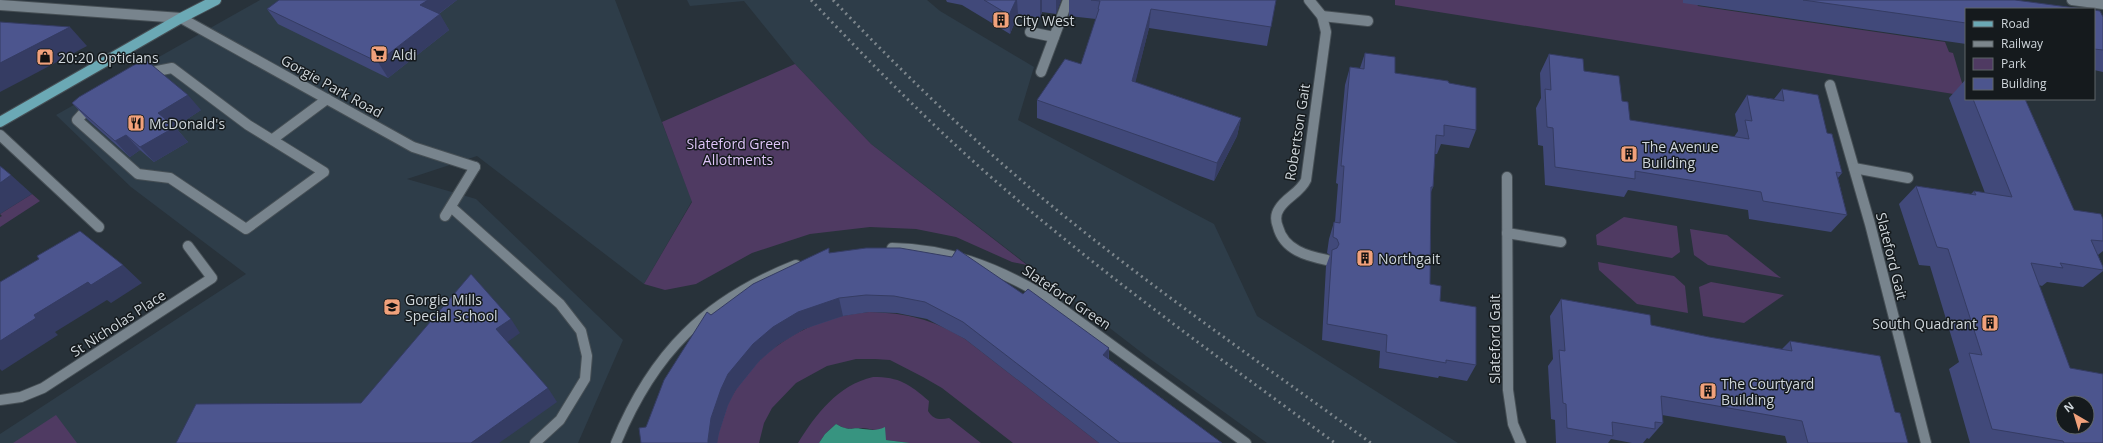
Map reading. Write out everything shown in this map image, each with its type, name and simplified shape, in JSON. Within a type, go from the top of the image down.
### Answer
[{"type":"main road","points":[[0,122],[181,18],[216,0]]},
{"type":"street","points":[[1041,72],[1068,0]]},
{"type":"street","name":"Robertson Gait","points":[[1309,0],[1322,16],[1326,32],[1306,180],[1302,190],[1279,209],[1276,219],[1278,230],[1283,240],[1293,249],[1306,255],[1327,260]]},
{"type":"street","points":[[2072,0],[2103,4]]},
{"type":"street","points":[[0,5],[181,18]]},
{"type":"street","points":[[1322,16],[1368,21]]},
{"type":"street","name":"Gorgie Park Road","points":[[181,18],[413,147],[474,167],[451,207]]},
{"type":"street","points":[[1030,32],[1054,37]]},
{"type":"street","points":[[172,68],[209,94],[248,125],[273,139],[324,172],[246,229],[170,178],[138,174],[77,120],[86,108],[99,98],[133,78],[153,70],[172,68]]},
{"type":"street","name":"Slateford Gait","points":[[1830,85],[1870,224],[1926,443]]},
{"type":"street","points":[[273,139],[327,99]]},
{"type":"street","points":[[0,134],[99,227]]},
{"type":"street","points":[[1854,168],[1908,178]]},
{"type":"street","name":"Slateford Gait","points":[[1507,177],[1508,390],[1510,413],[1521,443]]},
{"type":"street","points":[[445,216],[451,207],[560,304],[581,330],[587,356],[584,379],[560,420],[535,443]]},
{"type":"street","points":[[1507,233],[1561,242]]},
{"type":"street","name":"St Nicholas Place","points":[[0,400],[21,397],[43,388],[212,278],[188,246]]},
{"type":"street","name":"Slateford Green","points":[[878,248],[920,249],[941,252],[961,257],[1001,271],[1042,295],[1246,443]]},
{"type":"street","points":[[616,443],[628,414],[642,388],[668,351],[689,329],[724,301],[745,288],[789,267],[807,261]]},
{"type":"shaded area","points":[[260,0],[615,0],[692,201],[644,284],[477,156],[407,179],[476,199],[623,340],[578,443],[0,443],[0,434],[246,274],[131,187],[56,115]]},
{"type":"shaded area","points":[[687,0],[927,0],[940,11],[1034,67],[1018,120],[1214,224],[1257,316],[1458,443],[1267,443],[1146,356],[871,144],[795,64],[744,1],[690,6]]},
{"type":"shaded area","points":[[836,424],[848,429],[859,428],[874,430],[885,427],[886,440],[910,443],[819,443],[825,434]]},
{"type":"green space","points":[[1395,0],[1695,0],[1698,6],[1945,42],[1949,52],[1953,53],[1965,96],[1395,5]]},
{"type":"green space","name":"Slateford Green Allotments","points":[[795,64],[871,144],[1027,265],[1012,262],[956,237],[916,229],[870,227],[810,234],[752,253],[696,284],[665,290],[644,284],[692,202],[662,122]]},
{"type":"green space","points":[[32,194],[40,201],[0,227],[0,217],[2,216],[0,214]]},
{"type":"green space","points":[[1624,217],[1677,226],[1680,252],[1672,258],[1597,245],[1596,235]]},
{"type":"green space","points":[[1690,229],[1727,235],[1781,278],[1708,265],[1694,255]]},
{"type":"green space","points":[[1598,262],[1674,276],[1685,286],[1688,313],[1637,304],[1599,270]]},
{"type":"green space","points":[[1711,282],[1784,295],[1744,323],[1703,316],[1699,287]]},
{"type":"green space","points":[[869,312],[919,318],[953,332],[965,339],[1099,443],[1013,443],[942,388],[923,377],[890,360],[856,359],[827,366],[796,383],[772,408],[764,423],[759,443],[717,443],[721,422],[739,385],[752,368],[767,354],[784,341],[803,330],[822,322],[851,314]]},
{"type":"green space","points":[[873,377],[890,378],[910,386],[929,401],[928,411],[932,416],[940,419],[949,418],[981,443],[910,443],[886,440],[878,430],[864,428],[849,429],[836,424],[825,434],[819,443],[798,443],[820,411],[829,402],[849,387],[860,381]]},
{"type":"green space","points":[[56,415],[77,443],[13,443]]},
{"type":"building","name":"Aldi","points":[[279,0],[428,0],[420,5],[440,14],[378,62],[267,9]]},
{"type":"building","points":[[984,0],[1016,0],[1009,15]]},
{"type":"building","points":[[1091,0],[1276,0],[1271,27],[1151,9],[1132,81],[1241,118],[1217,163],[1037,100],[1065,59],[1081,64],[1099,9],[1100,1]]},
{"type":"building","points":[[1803,0],[2015,0],[2075,8],[1965,8],[1965,23]]},
{"type":"building","points":[[2095,10],[2100,11],[2103,17],[2103,50],[2095,49]]},
{"type":"building","points":[[0,22],[70,27],[0,63]]},
{"type":"building","points":[[1365,53],[1395,57],[1395,73],[1448,81],[1449,83],[1476,88],[1476,130],[1444,125],[1444,136],[1436,135],[1433,187],[1431,187],[1430,284],[1441,286],[1440,301],[1476,307],[1476,365],[1446,360],[1446,363],[1386,352],[1387,335],[1327,324],[1332,250],[1337,248],[1339,244],[1337,239],[1333,237],[1334,222],[1340,223],[1344,166],[1341,166],[1350,67],[1364,69]]},
{"type":"building","name":"The Avenue Building","points":[[1549,54],[1583,59],[1584,71],[1619,76],[1622,101],[1628,102],[1630,120],[1749,139],[1745,120],[1752,121],[1747,95],[1784,101],[1782,89],[1818,95],[1827,133],[1832,134],[1842,173],[1836,172],[1847,215],[1763,201],[1761,192],[1635,171],[1635,179],[1555,167],[1553,128],[1547,127],[1545,89],[1551,90]]},
{"type":"building","name":"McDonald's","points":[[147,61],[188,95],[158,113],[175,127],[140,147],[126,135],[115,141],[72,103],[79,97],[134,65]]},
{"type":"building","points":[[1973,100],[2025,100],[2074,210],[2101,214],[2103,219],[2103,241],[2091,240],[2103,270],[2060,263],[2063,268],[2031,263],[2070,368],[2103,374],[2103,443],[2064,443],[2063,441],[1992,429],[1969,353],[1982,355],[1948,249],[1937,247],[1916,186],[1976,195],[1974,191],[2012,197]]},
{"type":"building","points":[[0,166],[11,175],[0,183]]},
{"type":"building","points":[[80,231],[123,265],[91,285],[88,282],[34,315],[36,318],[0,341],[0,282],[39,259],[37,256]]},
{"type":"building","points":[[829,248],[829,253],[866,248],[900,248],[952,257],[957,249],[1023,294],[1028,289],[1109,348],[1103,355],[1222,443],[1120,443],[963,322],[925,302],[894,296],[866,295],[839,298],[798,312],[773,327],[753,344],[728,374],[721,389],[711,418],[708,443],[641,443],[639,428],[646,427],[664,380],[707,312],[711,315],[753,284]]},
{"type":"building","points":[[471,274],[511,319],[496,329],[548,388],[471,443],[176,443],[196,404],[361,403]]},
{"type":"building","name":"The Courtyard Building","points":[[1561,299],[1650,315],[1651,325],[1709,337],[1792,351],[1790,341],[1880,356],[1895,412],[1900,413],[1908,443],[1808,443],[1802,421],[1661,396],[1663,423],[1655,422],[1655,429],[1612,422],[1613,436],[1567,428],[1566,404],[1563,403],[1559,350],[1565,351]]},
{"type":"railway","points":[[811,0],[910,102],[987,174],[1053,230],[1132,292],[1335,443]]},
{"type":"railway","points":[[833,0],[942,109],[999,161],[1058,211],[1135,271],[1252,358],[1371,443]]},
{"type":"place","name":"City West","points":[[1001,20]]},
{"type":"place","name":"Aldi","points":[[379,54]]},
{"type":"place","name":"20:20 Opticians","points":[[45,57]]},
{"type":"place","name":"McDonald's","points":[[136,123]]},
{"type":"place","name":"The Avenue Building","points":[[1629,154]]},
{"type":"place","name":"Northgait","points":[[1365,258]]},
{"type":"place","name":"Gorgie Mills Special School","points":[[392,307]]},
{"type":"place","name":"South Quadrant","points":[[1990,323]]},
{"type":"place","name":"The Courtyard Building","points":[[1708,391]]}]
